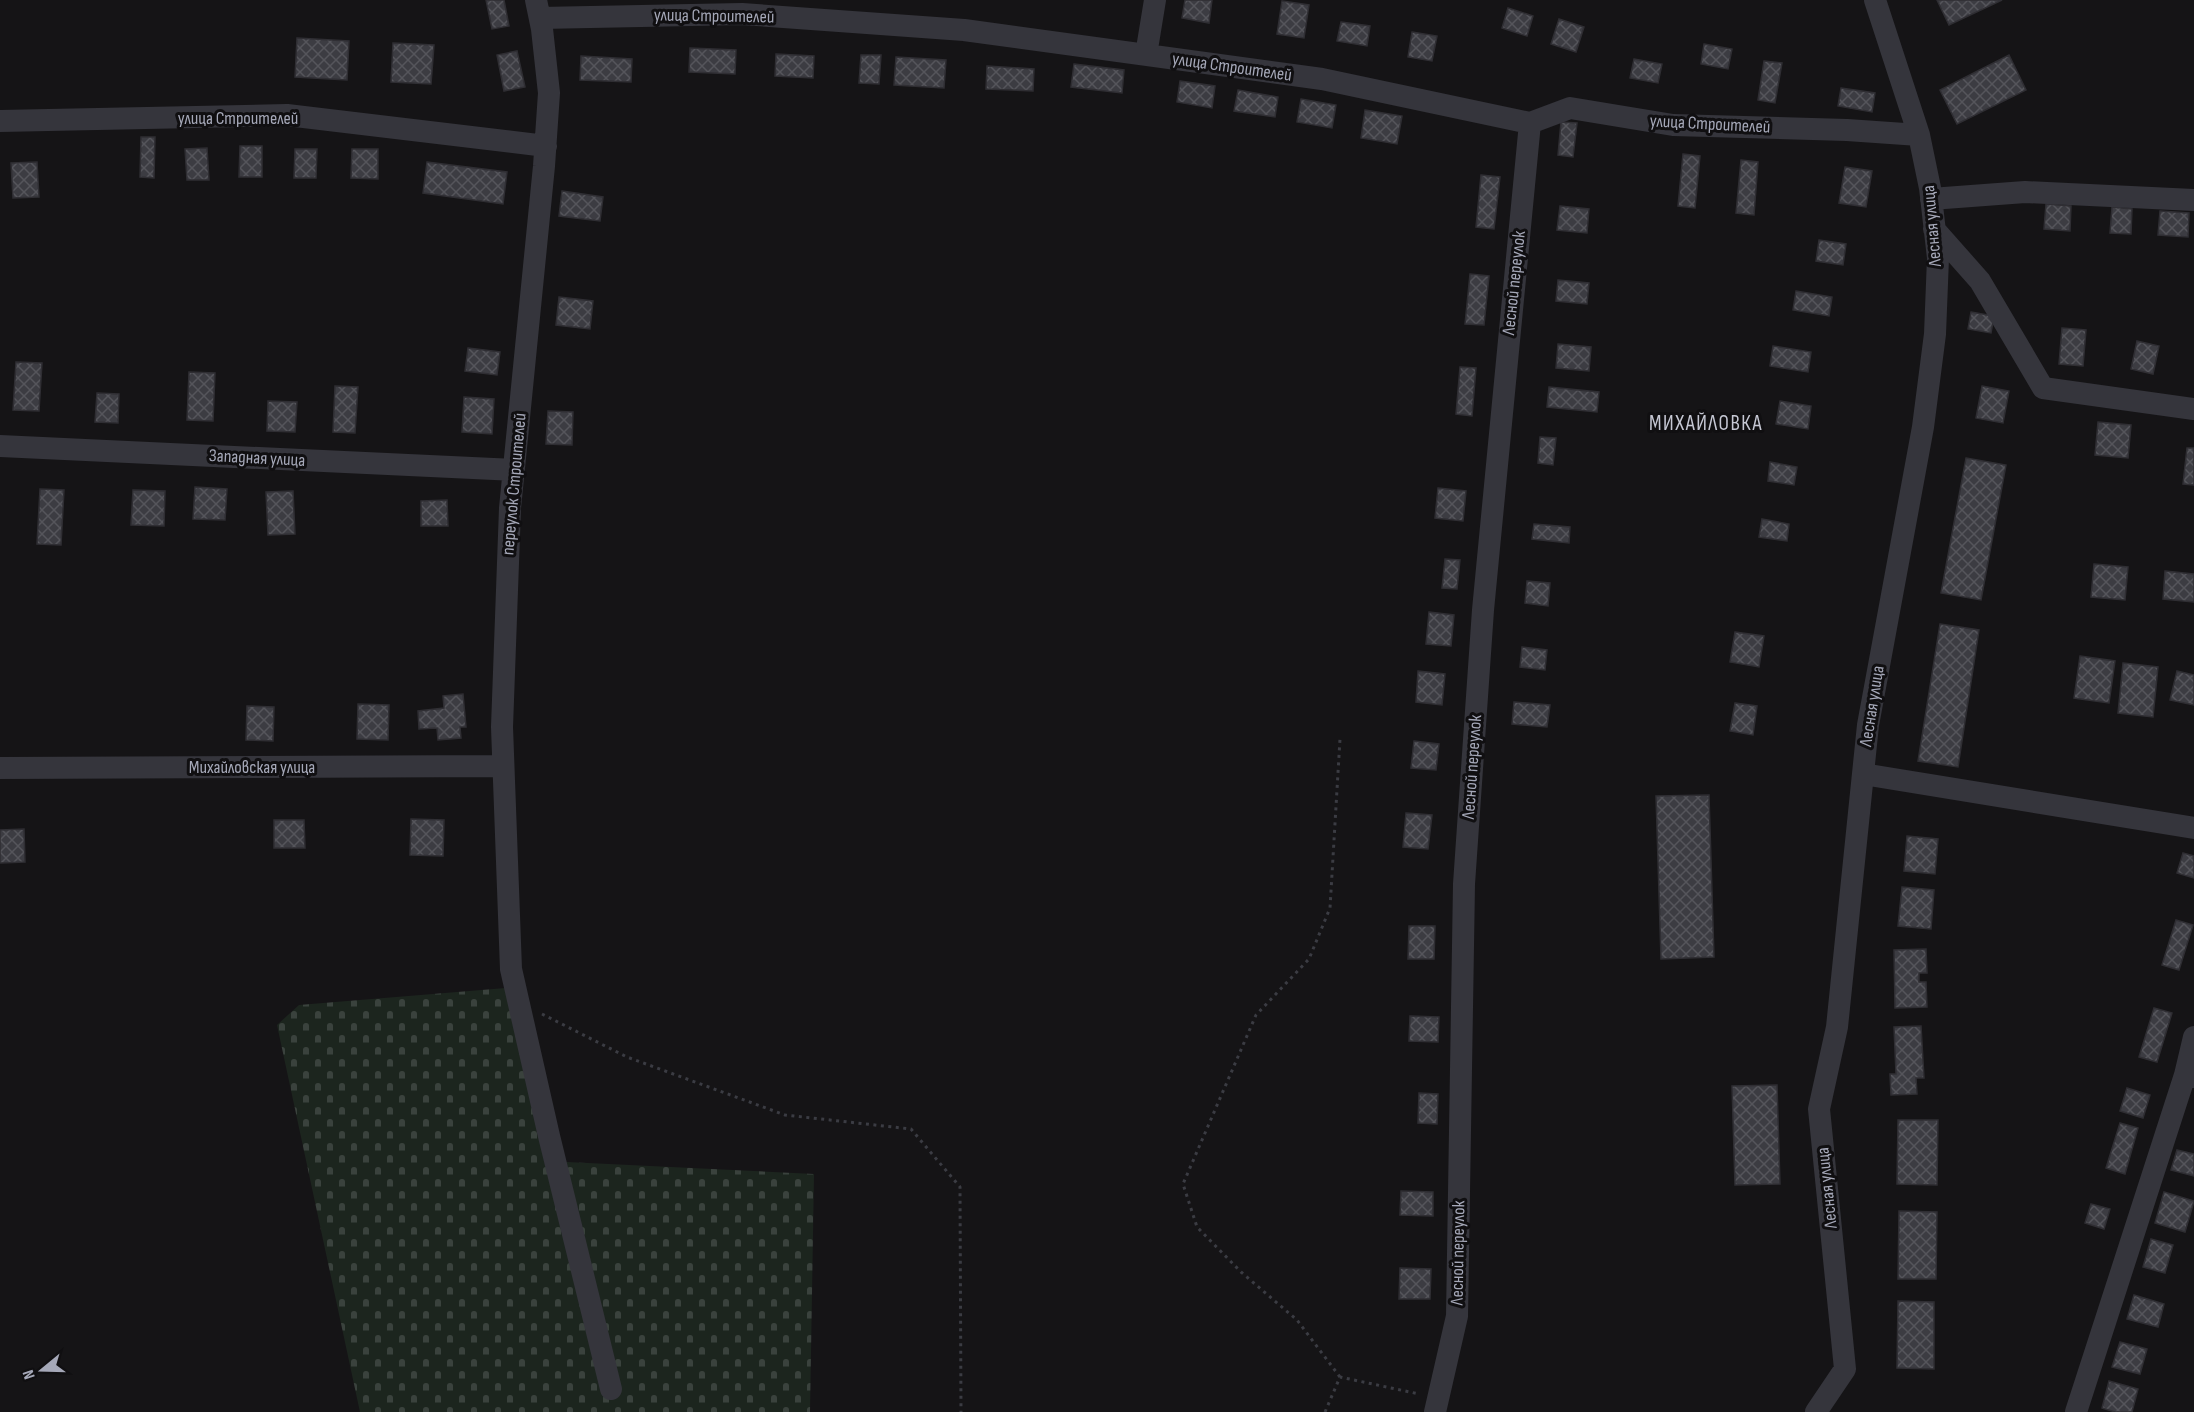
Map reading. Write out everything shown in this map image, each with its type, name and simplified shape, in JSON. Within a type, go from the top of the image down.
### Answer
[{"type":"street","points":[[1146,55],[1155,0]]},
{"type":"street","name":"Лесная улица","points":[[1816,1412],[1845,1369],[1819,1109],[1837,1028],[1868,724],[1923,427],[1935,334],[1938,258],[1931,199],[1919,135],[1875,0]]},
{"type":"street","name":"улица Строителей","points":[[538,9],[742,14],[964,30],[1322,79],[1530,123],[1570,108],[1673,125],[1847,130],[1919,135]]},
{"type":"street","name":"переулок Строителей","points":[[538,9],[549,93],[546,146],[510,508],[502,727],[512,969],[549,1136],[611,1389]]},
{"type":"street","name":"улица Строителей","points":[[0,121],[287,116],[546,146]]},
{"type":"street","name":"Лесной переулок","points":[[1436,1407],[1456,1316],[1464,884],[1483,610],[1530,123]]},
{"type":"street","points":[[1931,199],[2025,192],[2194,200]]},
{"type":"street","points":[[1934,229],[1980,281],[2043,388],[2194,409]]},
{"type":"street","name":"Западная улица","points":[[0,446],[514,470]]},
{"type":"street","name":"Михайловская улица","points":[[0,768],[503,766]]},
{"type":"street","points":[[1863,774],[2194,828]]},
{"type":"street","points":[[2076,1412],[2190,1076],[2194,1037]]},
{"type":"path","points":[[1340,739],[1330,908],[1309,959],[1256,1015],[1183,1184],[1197,1227],[1241,1272],[1297,1320],[1340,1377],[1414,1392],[1436,1407]]},
{"type":"path","points":[[537,1006],[543,1015],[627,1057],[785,1115],[911,1129],[960,1187],[961,1412]]},
{"type":"path","points":[[1325,1412],[1340,1377]]},
{"type":"green space","points":[[506,988],[546,1161],[814,1174],[810,1412],[360,1412],[277,1025],[299,1005]]},
{"type":"building","points":[[486,0],[504,0],[509,26],[492,29]]},
{"type":"building","points":[[1185,0],[1212,0],[1209,23],[1182,18]]},
{"type":"building","points":[[1937,0],[2002,0],[1949,25]]},
{"type":"building","points":[[1282,1],[1309,5],[1304,38],[1277,34]]},
{"type":"building","points":[[1508,8],[1533,16],[1527,36],[1502,28]]},
{"type":"building","points":[[1559,19],[1584,27],[1576,52],[1551,44]]},
{"type":"building","points":[[1341,22],[1370,26],[1367,46],[1337,41]]},
{"type":"building","points":[[1412,32],[1437,36],[1432,61],[1408,57]]},
{"type":"building","points":[[297,38],[349,41],[347,80],[295,77]]},
{"type":"building","points":[[393,43],[434,45],[431,84],[391,82]]},
{"type":"building","points":[[1704,44],[1732,49],[1728,69],[1701,64]]},
{"type":"building","points":[[690,48],[736,50],[735,74],[689,72]]},
{"type":"building","points":[[517,51],[525,87],[504,91],[497,55]]},
{"type":"building","points":[[776,54],[814,56],[813,78],[775,76]]},
{"type":"building","points":[[861,55],[881,55],[879,84],[859,83]]},
{"type":"building","points":[[2009,55],[2026,90],[1957,124],[1940,90]]},
{"type":"building","points":[[581,56],[632,59],[631,82],[580,80]]},
{"type":"building","points":[[896,57],[946,60],[944,88],[894,85]]},
{"type":"building","points":[[1634,59],[1662,64],[1658,83],[1630,78]]},
{"type":"building","points":[[1764,61],[1782,63],[1775,103],[1758,100]]},
{"type":"building","points":[[1074,64],[1124,70],[1122,93],[1071,87]]},
{"type":"building","points":[[987,66],[1034,69],[1033,91],[986,89]]},
{"type":"building","points":[[1180,81],[1215,86],[1212,108],[1177,102]]},
{"type":"building","points":[[1841,88],[1875,93],[1872,112],[1838,106]]},
{"type":"building","points":[[1238,90],[1278,97],[1275,117],[1234,111]]},
{"type":"building","points":[[1301,99],[1336,105],[1332,128],[1297,122]]},
{"type":"building","points":[[1365,110],[1402,116],[1397,144],[1361,138]]},
{"type":"building","points":[[1561,122],[1577,123],[1573,157],[1558,155]]},
{"type":"building","points":[[141,137],[155,137],[154,178],[140,177]]},
{"type":"building","points":[[240,146],[262,146],[262,177],[239,177]]},
{"type":"building","points":[[207,148],[209,180],[187,180],[185,149]]},
{"type":"building","points":[[295,149],[317,149],[316,178],[294,178]]},
{"type":"building","points":[[352,149],[378,149],[378,179],[351,178]]},
{"type":"building","points":[[1683,154],[1700,156],[1695,208],[1678,206]]},
{"type":"building","points":[[1741,160],[1758,162],[1754,215],[1736,213]]},
{"type":"building","points":[[37,162],[39,197],[13,198],[11,163]]},
{"type":"building","points":[[427,162],[507,172],[503,204],[423,193]]},
{"type":"building","points":[[1845,167],[1872,171],[1866,207],[1839,203]]},
{"type":"building","points":[[1481,175],[1500,177],[1494,229],[1476,227]]},
{"type":"building","points":[[562,191],[603,197],[600,221],[559,216]]},
{"type":"building","points":[[2046,204],[2071,206],[2070,231],[2044,229]]},
{"type":"building","points":[[1560,206],[1589,209],[1587,233],[1557,230]]},
{"type":"building","points":[[2112,207],[2132,209],[2131,234],[2110,233]]},
{"type":"building","points":[[2160,211],[2189,213],[2188,237],[2158,235]]},
{"type":"building","points":[[1819,240],[1846,244],[1843,265],[1816,261]]},
{"type":"building","points":[[1470,274],[1489,276],[1484,325],[1465,324]]},
{"type":"building","points":[[1558,280],[1589,283],[1587,304],[1556,301]]},
{"type":"building","points":[[1796,291],[1832,297],[1829,316],[1793,310]]},
{"type":"building","points":[[559,297],[593,301],[590,329],[556,325]]},
{"type":"building","points":[[1971,312],[1994,316],[1991,333],[1968,329]]},
{"type":"building","points":[[2062,328],[2086,330],[2083,366],[2059,364]]},
{"type":"building","points":[[2137,341],[2159,346],[2153,374],[2131,369]]},
{"type":"building","points":[[1558,344],[1591,347],[1589,371],[1556,368]]},
{"type":"building","points":[[1773,346],[1811,352],[1808,372],[1770,366]]},
{"type":"building","points":[[468,348],[500,352],[497,375],[465,371]]},
{"type":"building","points":[[16,362],[42,363],[39,411],[13,410]]},
{"type":"building","points":[[1460,367],[1476,368],[1472,416],[1456,414]]},
{"type":"building","points":[[189,372],[215,373],[213,421],[187,420]]},
{"type":"building","points":[[335,386],[358,387],[355,433],[333,432]]},
{"type":"building","points":[[1982,386],[2009,391],[2003,423],[1976,418]]},
{"type":"building","points":[[1549,387],[1599,392],[1597,412],[1547,407]]},
{"type":"building","points":[[97,393],[119,394],[118,423],[95,422]]},
{"type":"building","points":[[464,397],[494,399],[492,434],[462,432]]},
{"type":"building","points":[[268,401],[297,402],[295,432],[267,431]]},
{"type":"building","points":[[1780,401],[1811,406],[1808,429],[1776,424]]},
{"type":"building","points":[[548,411],[573,412],[572,445],[546,444]]},
{"type":"building","points":[[2098,422],[2131,425],[2128,458],[2095,455]]},
{"type":"building","points":[[1540,437],[1556,438],[1553,465],[1538,463]]},
{"type":"building","points":[[2187,448],[2194,448],[2194,485],[2183,484]]},
{"type":"building","points":[[1966,458],[2006,465],[1981,600],[1941,593]]},
{"type":"building","points":[[1770,462],[1797,467],[1794,485],[1768,481]]},
{"type":"building","points":[[195,487],[227,489],[225,520],[193,519]]},
{"type":"building","points":[[1438,488],[1466,491],[1463,521],[1435,518]]},
{"type":"building","points":[[40,489],[64,490],[61,545],[37,544]]},
{"type":"building","points":[[133,490],[165,491],[164,526],[131,525]]},
{"type":"building","points":[[293,491],[295,534],[268,535],[266,492]]},
{"type":"building","points":[[447,500],[448,526],[421,526],[421,501]]},
{"type":"building","points":[[1762,519],[1789,524],[1787,541],[1759,537]]},
{"type":"building","points":[[1534,524],[1570,527],[1569,543],[1532,539]]},
{"type":"building","points":[[1445,559],[1460,560],[1457,589],[1442,588]]},
{"type":"building","points":[[2094,564],[2128,567],[2125,600],[2091,597]]},
{"type":"building","points":[[2165,571],[2194,574],[2194,602],[2163,599]]},
{"type":"building","points":[[1527,581],[1550,583],[1548,606],[1525,603]]},
{"type":"building","points":[[1429,612],[1454,615],[1451,646],[1426,644]]},
{"type":"building","points":[[1940,624],[1979,630],[1958,767],[1918,761]]},
{"type":"building","points":[[1735,632],[1764,636],[1759,667],[1730,662]]},
{"type":"building","points":[[1522,647],[1547,650],[1545,670],[1520,667]]},
{"type":"building","points":[[2080,656],[2115,661],[2109,703],[2074,698]]},
{"type":"building","points":[[2123,663],[2158,667],[2153,717],[2118,713]]},
{"type":"building","points":[[1418,671],[1445,674],[1442,705],[1416,702]]},
{"type":"building","points":[[2177,671],[2194,675],[2194,705],[2170,700]]},
{"type":"building","points":[[463,694],[466,727],[460,727],[461,738],[438,740],[437,728],[419,729],[418,711],[444,708],[443,696]]},
{"type":"building","points":[[1514,702],[1550,705],[1547,727],[1512,724]]},
{"type":"building","points":[[1735,703],[1757,706],[1753,735],[1730,731]]},
{"type":"building","points":[[358,704],[389,705],[388,740],[357,739]]},
{"type":"building","points":[[247,706],[274,707],[273,741],[246,740]]},
{"type":"building","points":[[1414,741],[1439,744],[1436,770],[1411,768]]},
{"type":"building","points":[[1709,795],[1714,957],[1661,959],[1656,796]]},
{"type":"building","points":[[1406,813],[1432,815],[1428,849],[1403,847]]},
{"type":"building","points":[[411,819],[444,820],[443,856],[410,855]]},
{"type":"building","points":[[274,820],[304,820],[305,848],[274,848]]},
{"type":"building","points":[[24,829],[25,862],[0,863],[0,830]]},
{"type":"building","points":[[1907,836],[1938,839],[1935,874],[1904,871]]},
{"type":"building","points":[[2183,853],[2194,856],[2194,878],[2177,873]]},
{"type":"building","points":[[1902,887],[1934,890],[1931,929],[1898,926]]},
{"type":"building","points":[[2176,920],[2193,925],[2179,970],[2162,965]]},
{"type":"building","points":[[1409,926],[1435,926],[1434,959],[1408,959]]},
{"type":"building","points":[[1926,949],[1927,973],[1919,973],[1919,982],[1926,982],[1927,1007],[1895,1008],[1894,950]]},
{"type":"building","points":[[2154,1008],[2172,1013],[2157,1062],[2139,1057]]},
{"type":"building","points":[[1410,1016],[1439,1017],[1438,1042],[1409,1041]]},
{"type":"building","points":[[1921,1026],[1924,1078],[1916,1078],[1917,1094],[1891,1095],[1890,1074],[1896,1074],[1894,1027]]},
{"type":"building","points":[[1777,1085],[1780,1184],[1735,1185],[1732,1086]]},
{"type":"building","points":[[2127,1088],[2150,1095],[2143,1118],[2120,1111]]},
{"type":"building","points":[[1419,1093],[1438,1094],[1437,1124],[1418,1123]]},
{"type":"building","points":[[1898,1120],[1938,1120],[1937,1185],[1897,1184]]},
{"type":"building","points":[[2120,1123],[2138,1128],[2125,1174],[2106,1168]]},
{"type":"building","points":[[2177,1150],[2194,1154],[2194,1176],[2171,1170]]},
{"type":"building","points":[[1401,1191],[1433,1192],[1433,1216],[1400,1215]]},
{"type":"building","points":[[2164,1192],[2194,1201],[2185,1232],[2155,1223]]},
{"type":"building","points":[[2091,1204],[2110,1209],[2104,1229],[2085,1223]]},
{"type":"building","points":[[1899,1211],[1937,1212],[1936,1279],[1898,1279]]},
{"type":"building","points":[[2151,1239],[2173,1245],[2165,1273],[2143,1267]]},
{"type":"building","points":[[1400,1268],[1431,1269],[1430,1299],[1399,1299]]},
{"type":"building","points":[[2134,1295],[2164,1304],[2158,1327],[2127,1319]]},
{"type":"building","points":[[1898,1301],[1934,1302],[1934,1369],[1897,1368]]},
{"type":"building","points":[[2120,1342],[2147,1349],[2140,1374],[2112,1367]]},
{"type":"building","points":[[2109,1381],[2138,1389],[2132,1412],[2115,1412],[2102,1408]]},
{"type":"district","name":"МИХАЙЛОВКА","points":[[1706,423]]}]
